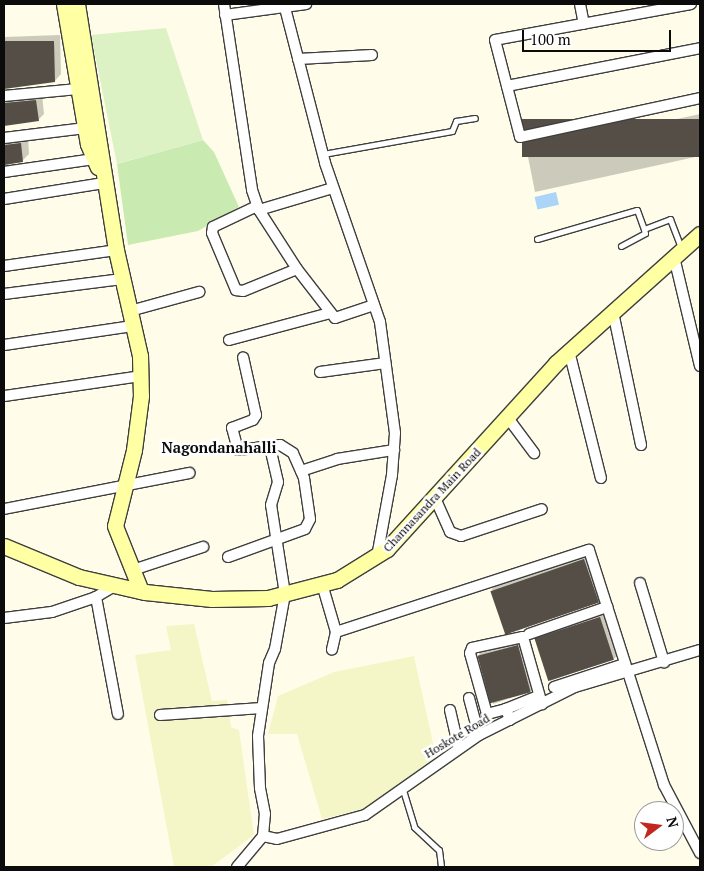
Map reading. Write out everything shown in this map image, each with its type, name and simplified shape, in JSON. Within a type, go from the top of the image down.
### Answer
[{"type":"street","points":[[64,4],[85,126],[94,159],[104,183]]},
{"type":"street","points":[[77,4],[104,183],[116,250],[133,326],[141,376],[134,450],[115,526],[141,591]]},
{"type":"street","points":[[224,4],[252,190],[258,208],[297,270],[335,318],[374,304]]},
{"type":"street","points":[[226,15],[284,4],[306,4]]},
{"type":"street","points":[[284,4],[322,154],[380,322],[394,450],[392,475],[376,557]]},
{"type":"street","points":[[580,4],[584,24]]},
{"type":"street","points":[[691,4],[495,40],[520,136],[700,98]]},
{"type":"street","points":[[507,86],[700,48]]},
{"type":"street","points":[[298,59],[372,55]]},
{"type":"street","points":[[4,96],[78,89]]},
{"type":"street","points":[[4,132],[85,126]]},
{"type":"street","points":[[4,138],[85,126]]},
{"type":"street","points":[[4,172],[94,159]]},
{"type":"street","points":[[4,199],[104,183]]},
{"type":"street","points":[[297,270],[243,291],[236,290],[212,233],[213,227],[258,208],[333,188]]},
{"type":"street","name":"Channasandra Main Road","points":[[4,546],[79,577],[141,591],[212,599],[285,594],[337,580],[376,557],[435,498],[569,351],[700,234]]},
{"type":"street","points":[[4,266],[116,250]]},
{"type":"street","points":[[678,254],[700,366]]},
{"type":"street","points":[[4,294],[122,279]]},
{"type":"street","points":[[130,311],[200,292]]},
{"type":"street","points":[[613,312],[641,445]]},
{"type":"street","points":[[229,340],[330,313]]},
{"type":"street","points":[[4,345],[133,326]]},
{"type":"street","points":[[569,351],[601,478]]},
{"type":"street","points":[[228,557],[279,540],[308,525],[308,501],[301,471],[287,447],[270,446],[241,452],[232,432],[256,415],[243,357]]},
{"type":"street","points":[[320,372],[385,363]]},
{"type":"street","points":[[4,396],[141,376]]},
{"type":"street","points":[[508,418],[534,453]]},
{"type":"street","points":[[237,867],[263,836],[265,814],[260,788],[258,736],[285,594],[279,540],[271,503],[278,478],[270,446]]},
{"type":"street","points":[[301,471],[336,459],[394,450]]},
{"type":"street","points":[[4,509],[124,484],[190,473]]},
{"type":"street","points":[[435,498],[450,532],[461,536],[542,509]]},
{"type":"street","points":[[133,570],[202,547]]},
{"type":"street","points":[[336,632],[589,550],[664,785],[700,853]]},
{"type":"street","points":[[640,583],[664,662]]},
{"type":"street","points":[[322,584],[336,632],[332,650]]},
{"type":"street","points":[[4,618],[52,612],[96,597],[116,585]]},
{"type":"street","points":[[96,597],[118,714]]},
{"type":"street","points":[[529,634],[607,607]]},
{"type":"street","points":[[523,637],[540,700],[487,714],[470,653],[472,648],[523,637]]},
{"type":"street","name":"Hoskote Road","points":[[263,836],[276,839],[366,815],[459,748],[479,735],[510,720],[540,700],[626,669],[664,662],[700,650]]},
{"type":"street","points":[[554,687],[626,669]]},
{"type":"street","points":[[469,698],[479,735]]},
{"type":"street","points":[[160,715],[262,708]]},
{"type":"street","points":[[506,709],[510,720]]},
{"type":"street","points":[[450,710],[459,748]]},
{"type":"lane","points":[[322,154],[452,131],[456,121],[475,118]]},
{"type":"lane","points":[[538,239],[637,210],[645,233],[620,246]]},
{"type":"lane","points":[[644,229],[670,218],[678,254]]},
{"type":"lane","points":[[403,790],[414,827],[439,850],[441,867]]},
{"type":"green space","points":[[166,28],[203,140],[117,164],[91,35]]},
{"type":"green space","points":[[203,140],[214,152],[239,207],[198,231],[128,245],[117,164]]},
{"type":"green space","points":[[194,624],[212,701],[227,700],[231,727],[239,730],[254,835],[211,867],[174,867],[135,655],[171,650],[166,626]]},
{"type":"green space","points":[[414,656],[436,757],[367,808],[322,819],[297,734],[268,734],[278,696],[334,672]]},
{"type":"water","points":[[556,192],[559,205],[537,210],[535,197]]},
{"type":"building","points":[[4,41],[54,41],[55,82],[4,89]]},
{"type":"building","points":[[36,100],[39,121],[4,126],[4,103]]},
{"type":"building","points":[[522,119],[700,119],[700,157],[522,157]]},
{"type":"building","points":[[21,143],[23,162],[4,165],[4,145]]},
{"type":"building","points":[[584,559],[599,602],[505,635],[490,591]]},
{"type":"building","points":[[600,617],[614,660],[548,681],[534,638]]},
{"type":"building","points":[[518,645],[531,692],[490,703],[477,656]]},
{"type":"district","name":"Nagondanahalli","points":[[219,448]]}]
